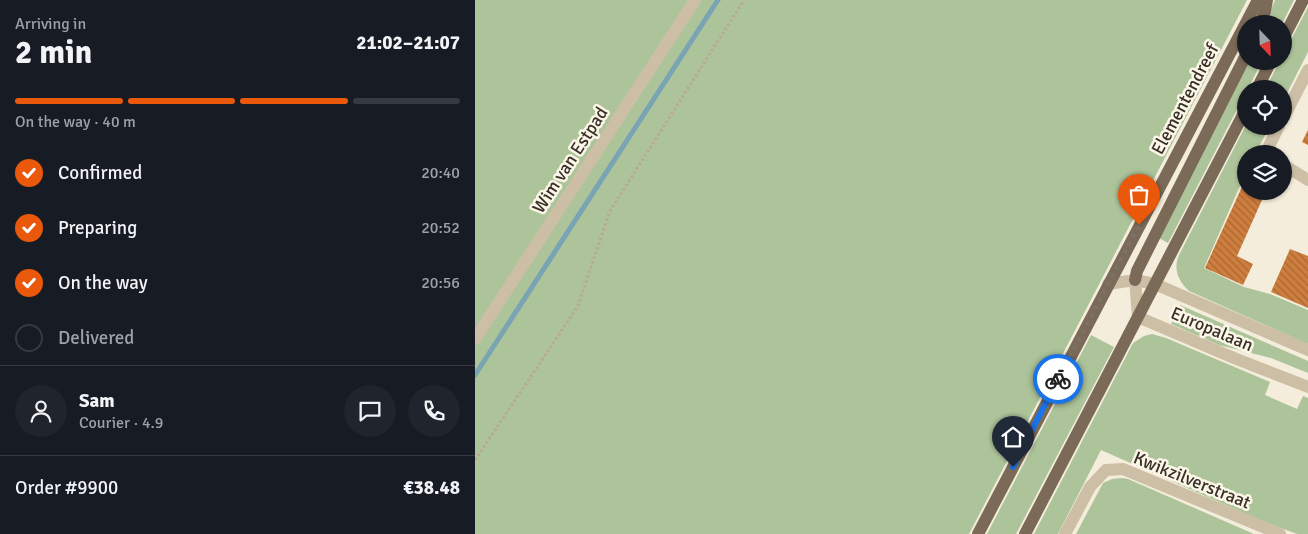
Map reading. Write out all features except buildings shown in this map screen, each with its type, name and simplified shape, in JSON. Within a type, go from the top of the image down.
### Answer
[{"type":"main road","name":"Elementendreef","points":[[978,534],[1258,0]]},
{"type":"main road","points":[[1263,15],[1267,0]]},
{"type":"main road","points":[[1293,19],[1303,0]]},
{"type":"main road","points":[[1135,280],[1137,271],[1238,70]]},
{"type":"main road","points":[[1025,534],[1237,126]]},
{"type":"street","name":"Wim van Estpad","points":[[475,339],[695,0]]},
{"type":"street","points":[[1292,101],[1308,70]]},
{"type":"street","points":[[1292,170],[1308,180]]},
{"type":"street","name":"Europalaan","points":[[1108,284],[1135,280],[1155,284],[1308,350]]},
{"type":"street","points":[[1135,280],[1138,317]]},
{"type":"street","name":"Europalaan","points":[[1138,317],[1308,387]]},
{"type":"street","name":"Kwikzilverstraat","points":[[1065,534],[1090,487],[1107,470],[1123,469],[1280,534]]},
{"type":"path","points":[[475,460],[578,306],[610,212],[744,0]]},
{"type":"green space","points":[[475,0],[1247,0],[1239,15],[1237,15],[1237,19],[969,534],[475,534]]},
{"type":"green space","points":[[1275,0],[1294,0],[1286,15],[1269,15]]},
{"type":"green space","points":[[1308,7],[1308,52],[1292,83],[1292,80],[1270,80],[1275,70],[1293,70],[1293,36]]},
{"type":"green space","points":[[1241,70],[1258,70],[1252,80],[1237,80],[1237,109],[1168,243],[1157,237]]},
{"type":"green space","points":[[1241,135],[1265,135],[1260,145],[1237,145],[1237,193],[1204,268],[1244,287],[1270,294],[1308,310],[1308,344],[1189,291],[1182,283],[1178,274],[1176,265],[1179,255]]},
{"type":"green space","points":[[1180,305],[1308,361],[1308,373],[1271,358],[1219,345],[1171,324]]},
{"type":"green space","points":[[1152,334],[1166,338],[1270,382],[1265,395],[1297,409],[1303,396],[1308,398],[1308,534],[1297,534],[1262,521],[1101,450],[1058,534],[1034,534],[1133,343],[1144,336]]},
{"type":"green space","points":[[1091,335],[1114,347],[1016,534],[987,534]]},
{"type":"green space","points":[[1122,478],[1254,534],[1076,534],[1103,483],[1112,479]]},
{"type":"waterway","points":[[475,375],[718,0]]},
{"type":"way so far","points":[[1058,379],[1139,225]]},
{"type":"route","points":[[1013,467],[1058,379]]}]
